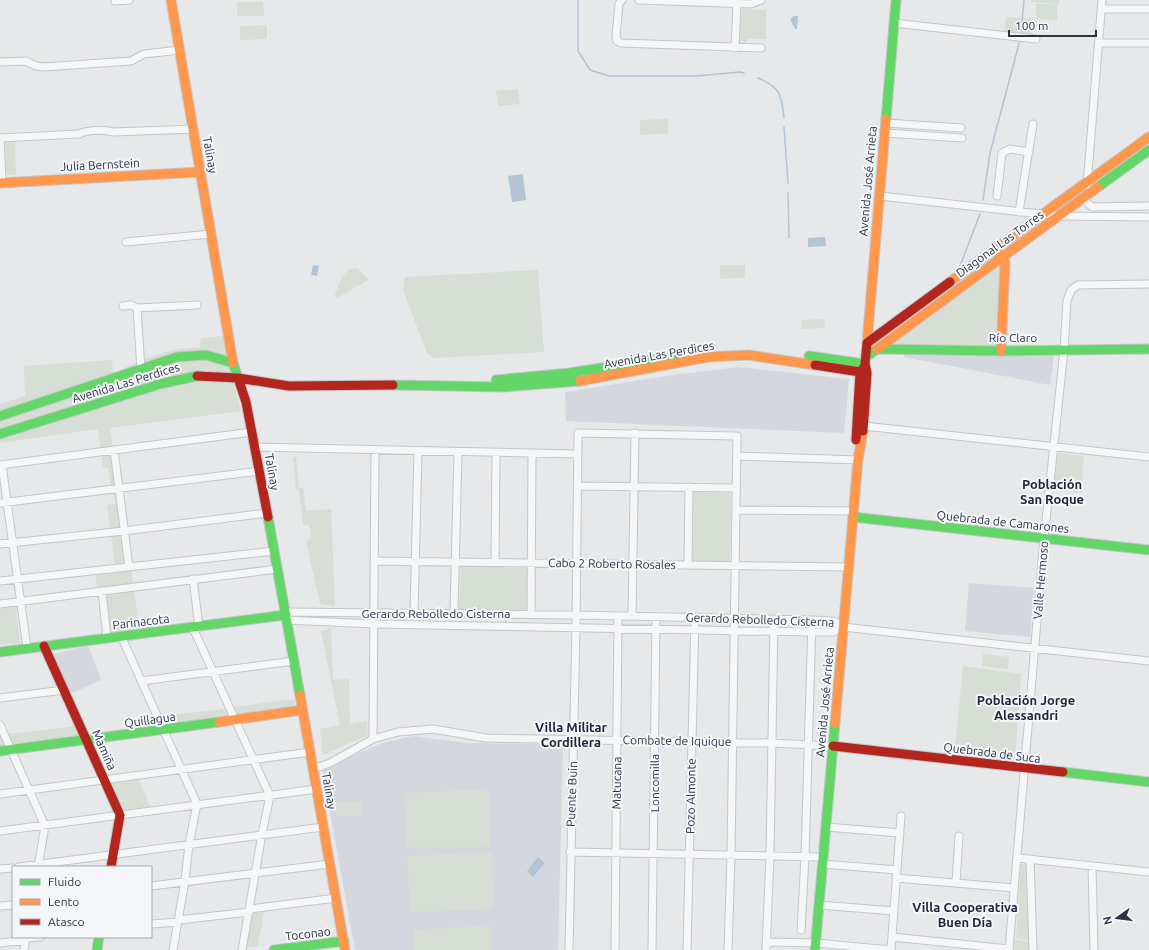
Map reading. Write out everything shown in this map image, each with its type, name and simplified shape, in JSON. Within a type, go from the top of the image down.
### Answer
[{"type":"street","points":[[115,1],[129,0]]},
{"type":"street","name":"Talinay","points":[[171,0],[234,363],[246,402],[260,471],[345,946]]},
{"type":"street","points":[[622,0],[619,4],[616,36],[619,42],[761,48]]},
{"type":"street","points":[[639,0],[737,4],[761,0]]},
{"type":"street","name":"Avenida José Arrieta","points":[[858,458],[856,437],[865,367],[896,0]]},
{"type":"street","points":[[1102,0],[1086,182],[1086,197],[1092,206],[1149,206]]},
{"type":"street","points":[[735,48],[737,4]]},
{"type":"street","points":[[1102,9],[1149,8]]},
{"type":"street","points":[[894,23],[1036,39]]},
{"type":"street","points":[[1099,43],[1149,43]]},
{"type":"street","points":[[0,62],[26,61],[36,66],[44,67],[131,61],[144,54],[180,50]]},
{"type":"street","points":[[886,123],[961,128]]},
{"type":"street","points":[[1019,212],[1033,124]]},
{"type":"street","points":[[1,183],[0,138],[79,134],[85,132],[106,131],[194,129]]},
{"type":"street","points":[[885,133],[962,138]]},
{"type":"street","name":"Diagonal Las Torres","points":[[867,343],[1149,137]]},
{"type":"street","points":[[997,196],[1002,153],[1010,149],[1029,152]]},
{"type":"street","name":"Diagonal Las Torres","points":[[865,367],[877,349],[1004,258],[1149,150]]},
{"type":"street","name":"Julia Bernstein","points":[[1,183],[201,172]]},
{"type":"street","points":[[880,196],[1042,215],[1149,217]]},
{"type":"street","points":[[126,242],[211,234]]},
{"type":"street","points":[[992,251],[998,252],[1004,258],[1001,351]]},
{"type":"street","name":"Valle Hermoso","points":[[1009,949],[1018,858],[1024,768],[1044,539],[1064,350],[1067,301],[1069,294],[1074,287],[1084,285],[1149,284]]},
{"type":"street","points":[[123,306],[131,305],[137,308],[197,305]]},
{"type":"street","points":[[137,308],[141,370]]},
{"type":"street","name":"Río Claro","points":[[877,349],[1001,351],[1149,349]]},
{"type":"street","name":"Avenida Las Perdices","points":[[0,416],[168,360],[197,355],[234,363]]},
{"type":"street","name":"Avenida Las Perdices","points":[[0,434],[175,380],[199,376],[238,378],[289,386],[454,385],[503,388],[563,384],[603,378],[708,357],[729,355],[768,357],[865,367]]},
{"type":"street","name":"Avenida José Arrieta","points":[[816,947],[858,458],[864,426],[865,367]]},
{"type":"street","points":[[864,426],[1149,457]]},
{"type":"street","points":[[27,648],[12,542],[3,503],[1,465],[252,432]]},
{"type":"street","name":"Puente Buin","points":[[569,950],[576,627],[578,433],[635,433]]},
{"type":"street","points":[[632,616],[635,433],[737,436],[735,630],[728,950]]},
{"type":"street","points":[[255,447],[578,454]]},
{"type":"street","points":[[114,450],[129,567]]},
{"type":"street","points":[[373,740],[375,450]]},
{"type":"street","points":[[414,614],[418,451]]},
{"type":"street","points":[[454,614],[458,452]]},
{"type":"street","points":[[495,562],[496,453]]},
{"type":"street","points":[[531,614],[532,454]]},
{"type":"street","points":[[737,456],[858,458]]},
{"type":"street","points":[[3,503],[260,471]]},
{"type":"street","points":[[578,486],[736,488]]},
{"type":"street","points":[[688,565],[689,487]]},
{"type":"street","points":[[736,510],[854,514]]},
{"type":"street","points":[[0,544],[124,531],[267,513]]},
{"type":"street","name":"Quebrada de Camarones","points":[[854,514],[1044,539],[1149,550]]},
{"type":"street","points":[[0,581],[274,551]]},
{"type":"street","name":"Cabo 2 Roberto Rosales","points":[[374,561],[849,567]]},
{"type":"street","points":[[0,604],[277,569]]},
{"type":"street","points":[[193,579],[196,627],[235,720],[270,796],[242,950]]},
{"type":"street","points":[[102,591],[107,638]]},
{"type":"street","name":"Gerardo Rebolledo Cisterna","points":[[286,616],[375,613],[656,616],[834,621],[844,627]]},
{"type":"street","name":"Gerardo Rebolledo Cisterna","points":[[286,616],[374,624],[811,632],[833,632],[844,627]]},
{"type":"street","name":"Parinacota","points":[[0,652],[286,616]]},
{"type":"street","name":"Matucana","points":[[615,950],[618,616]]},
{"type":"street","name":"Loncomilla","points":[[652,950],[656,616]]},
{"type":"street","name":"Pozo Almonte","points":[[687,950],[691,854],[695,617]]},
{"type":"street","points":[[766,950],[770,856],[774,619]]},
{"type":"street","points":[[801,930],[805,856],[812,620]]},
{"type":"street","points":[[844,627],[1149,661]]},
{"type":"street","points":[[121,636],[197,804],[188,844],[185,881],[173,950]]},
{"type":"street","name":"Mamiña","points":[[44,646],[120,815]]},
{"type":"street","points":[[142,681],[294,661]]},
{"type":"street","points":[[0,698],[64,690]]},
{"type":"street","name":"Quillagua","points":[[0,751],[86,741],[302,710]]},
{"type":"street","points":[[0,725],[45,826],[38,866],[113,854],[262,834],[324,828]]},
{"type":"street","name":"Combate de Iquique","points":[[313,769],[330,763],[373,740],[398,732],[434,729],[486,738],[574,738],[655,741],[771,742],[833,746]]},
{"type":"street","name":"Quebrada de Suca","points":[[833,746],[1149,782]]},
{"type":"street","points":[[0,794],[310,752]]},
{"type":"street","points":[[0,831],[317,789]]},
{"type":"street","points":[[111,866],[120,815]]},
{"type":"street","points":[[766,942],[816,947],[891,950],[901,816]]},
{"type":"street","points":[[826,827],[900,833]]},
{"type":"street","points":[[956,883],[960,836]]},
{"type":"street","points":[[570,852],[805,856],[823,860],[897,870]]},
{"type":"street","points":[[1018,858],[1149,872]]},
{"type":"street","points":[[1030,859],[1033,950]]},
{"type":"street","points":[[152,886],[330,864]]},
{"type":"street","points":[[1092,866],[1094,950]]},
{"type":"street","points":[[0,869],[12,868]]},
{"type":"street","points":[[896,878],[1014,888]]},
{"type":"street","points":[[152,924],[336,898]]},
{"type":"street","points":[[819,904],[894,911]]},
{"type":"street","points":[[0,906],[12,905]]},
{"type":"street","points":[[892,937],[950,947],[1009,949]]},
{"type":"street","points":[[97,950],[99,938]]},
{"type":"street","points":[[0,943],[26,939],[24,950]]},
{"type":"street","name":"Toconao","points":[[274,950],[345,946]]},
{"type":"shaded area","points":[[1031,0],[1059,0],[1059,4],[1031,2]]},
{"type":"shaded area","points":[[237,2],[263,2],[264,16],[237,16]]},
{"type":"shaded area","points":[[1036,4],[1057,4],[1057,20],[1036,19]]},
{"type":"shaded area","points":[[741,9],[766,10],[766,39],[748,39],[745,43],[742,42],[740,39]]},
{"type":"shaded area","points":[[1006,17],[1033,19],[1032,36],[1005,31]]},
{"type":"shaded area","points":[[267,25],[267,39],[240,40],[240,26]]},
{"type":"shaded area","points":[[518,89],[520,104],[498,106],[496,91]]},
{"type":"shaded area","points":[[668,119],[668,134],[640,135],[640,120]]},
{"type":"shaded area","points":[[15,142],[16,175],[5,175],[4,143]]},
{"type":"shaded area","points":[[1004,260],[999,347],[885,346]]},
{"type":"shaded area","points":[[720,265],[745,265],[745,278],[720,279]]},
{"type":"shaded area","points":[[357,268],[368,279],[367,281],[336,298],[335,295],[342,277],[348,271]]},
{"type":"shaded area","points":[[538,270],[544,352],[434,358],[427,353],[403,290],[405,277]]},
{"type":"shaded area","points":[[824,319],[825,328],[802,329],[801,320]]},
{"type":"shaded area","points":[[223,336],[226,356],[241,411],[110,428],[140,630],[102,635],[95,569],[115,566],[107,505],[115,504],[108,468],[103,468],[98,429],[0,443],[0,404],[25,396],[24,366],[112,360],[113,373],[155,355],[177,349],[199,348],[201,338]]},
{"type":"shaded area","points":[[904,353],[1054,356],[1050,385],[904,357]]},
{"type":"shaded area","points":[[739,367],[849,379],[844,433],[566,421],[565,392],[680,374]]},
{"type":"shaded area","points":[[1058,453],[1084,456],[1081,493],[1054,489]]},
{"type":"shaded area","points":[[293,457],[296,457],[299,488],[303,488],[306,511],[331,509],[335,606],[320,604],[306,541],[311,538],[309,525],[303,525],[299,489],[296,489]]},
{"type":"shaded area","points":[[692,492],[731,493],[730,561],[691,562]]},
{"type":"shaded area","points":[[461,566],[529,568],[528,612],[459,610]]},
{"type":"shaded area","points":[[969,583],[1034,588],[1030,637],[965,631]]},
{"type":"shaded area","points":[[16,606],[20,643],[0,645],[0,608]]},
{"type":"shaded area","points":[[331,628],[333,680],[349,679],[350,724],[367,721],[368,735],[323,755],[320,729],[340,725],[321,631]]},
{"type":"shaded area","points":[[88,645],[101,680],[68,695],[51,655]]},
{"type":"shaded area","points":[[983,654],[1009,657],[1008,669],[981,666]]},
{"type":"shaded area","points":[[963,666],[1021,674],[1015,761],[954,755]]},
{"type":"shaded area","points":[[294,699],[296,708],[236,717],[233,707]]},
{"type":"shaded area","points":[[226,709],[230,719],[163,726],[158,716]]},
{"type":"shaded area","points":[[77,726],[83,739],[0,749],[0,735]]},
{"type":"shaded area","points":[[413,736],[465,743],[563,744],[558,950],[355,950],[322,769],[382,743]]},
{"type":"shaded area","points":[[138,778],[151,808],[122,812],[110,782]]},
{"type":"shaded area","points":[[489,789],[491,847],[407,848],[404,793]]},
{"type":"shaded area","points":[[336,802],[362,802],[362,816],[336,816]]},
{"type":"shaded area","points":[[492,852],[494,909],[410,912],[407,856]]},
{"type":"shaded area","points":[[1021,864],[1027,864],[1031,940],[1016,938]]},
{"type":"shaded area","points":[[264,912],[258,946],[245,948],[251,914]]},
{"type":"shaded area","points":[[491,925],[492,950],[414,950],[413,930]]},
{"type":"shaded area","points":[[1015,940],[1030,942],[1030,950],[1014,950]]},
{"type":"water","points":[[794,16],[798,16],[797,29],[795,29],[790,19]]},
{"type":"water","points":[[523,174],[526,200],[512,202],[508,176]]},
{"type":"water","points":[[825,237],[826,246],[808,247],[808,238]]},
{"type":"water","points":[[313,265],[319,266],[317,276],[311,275]]},
{"type":"water","points":[[538,857],[545,863],[533,877],[527,871]]},
{"type":"waterway","points":[[578,0],[578,51],[590,70],[609,76],[697,76],[740,72],[744,73]]},
{"type":"waterway","points":[[1021,34],[1024,0]]},
{"type":"waterway","points":[[983,200],[990,153],[1020,40]]},
{"type":"waterway","points":[[758,78],[771,85],[778,93],[781,98],[784,118]]},
{"type":"waterway","points":[[784,127],[788,183]]},
{"type":"waterway","points":[[788,193],[789,238]]},
{"type":"waterway","points":[[960,266],[980,214]]},
{"type":"traffic: fast","points":[[886,119],[896,0]]},
{"type":"traffic: fast","points":[[1098,187],[1149,150]]},
{"type":"traffic: fast","points":[[866,357],[877,349],[1001,351],[1149,349]]},
{"type":"traffic: fast","points":[[0,416],[177,357],[206,355],[233,363],[238,378]]},
{"type":"traffic: fast","points":[[496,380],[569,373],[677,356]]},
{"type":"traffic: fast","points":[[809,356],[865,364]]},
{"type":"traffic: fast","points":[[0,434],[160,384],[197,376]]},
{"type":"traffic: fast","points":[[393,385],[503,387],[580,381]]},
{"type":"traffic: fast","points":[[268,517],[300,695]]},
{"type":"traffic: fast","points":[[853,517],[1149,550]]},
{"type":"traffic: fast","points":[[0,652],[285,615]]},
{"type":"traffic: fast","points":[[0,751],[219,722]]},
{"type":"traffic: fast","points":[[815,950],[835,723]]},
{"type":"traffic: fast","points":[[1063,772],[1149,782]]},
{"type":"traffic: fast","points":[[97,950],[99,938]]},
{"type":"traffic: fast","points":[[274,950],[344,941]]},
{"type":"traffic: slow","points":[[171,0],[233,363]]},
{"type":"traffic: slow","points":[[867,343],[886,119]]},
{"type":"traffic: slow","points":[[992,251],[1149,137]]},
{"type":"traffic: slow","points":[[0,183],[201,172]]},
{"type":"traffic: slow","points":[[877,349],[1098,187]]},
{"type":"traffic: slow","points":[[950,282],[992,251],[1001,254],[1005,263],[1001,351]]},
{"type":"traffic: slow","points":[[580,381],[708,357],[748,355],[815,365]]},
{"type":"traffic: slow","points":[[835,723],[858,460],[863,431]]},
{"type":"traffic: slow","points":[[300,695],[345,950]]},
{"type":"traffic: slow","points":[[219,722],[302,710]]},
{"type":"traffic: jam","points":[[815,365],[867,373],[865,364],[867,343],[950,282]]},
{"type":"traffic: jam","points":[[856,440],[860,373],[863,368]]},
{"type":"traffic: jam","points":[[863,431],[867,373]]},
{"type":"traffic: jam","points":[[197,376],[238,378],[289,386],[393,385]]},
{"type":"traffic: jam","points":[[238,378],[246,402],[268,517]]},
{"type":"traffic: jam","points":[[44,646],[120,815],[111,866]]},
{"type":"traffic: jam","points":[[833,746],[1063,772]]},
{"type":"district","name":"Población San Roque","points":[[1052,492]]},
{"type":"district","name":"Población Jorge Alessandri","points":[[1026,708]]},
{"type":"district","name":"Villa Militar Cordillera","points":[[571,734]]},
{"type":"district","name":"Villa Cooperativa Buen Día","points":[[965,914]]}]
